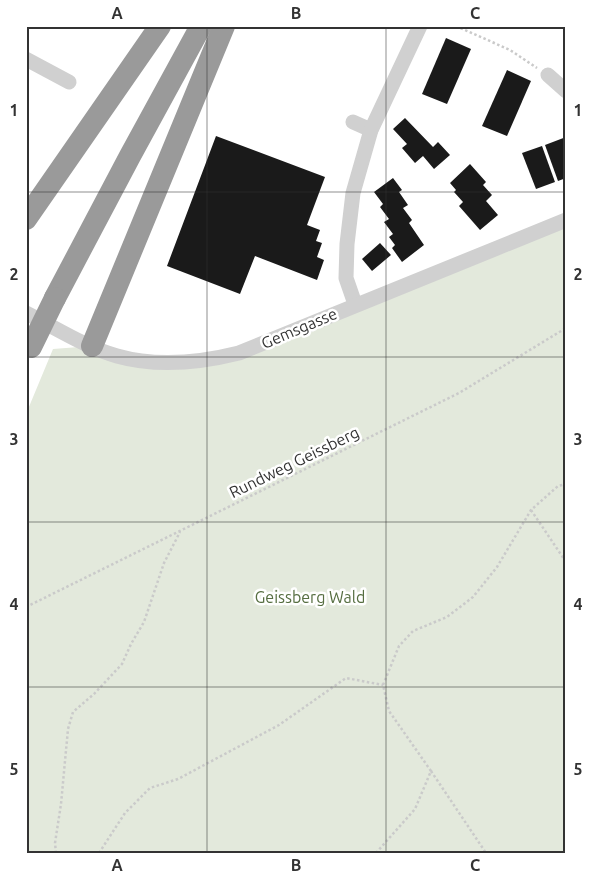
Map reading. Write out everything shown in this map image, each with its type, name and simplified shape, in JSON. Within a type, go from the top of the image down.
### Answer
[{"type":"highway","points":[[26,219],[160,26]]},
{"type":"highway","points":[[28,343],[49,295],[186,26]]},
{"type":"highway","points":[[49,295],[130,156],[201,26]]},
{"type":"highway","points":[[92,346],[224,26]]},
{"type":"street","points":[[355,304],[346,278],[352,193],[371,130],[420,26]]},
{"type":"street","points":[[26,59],[69,82]]},
{"type":"street","points":[[548,75],[566,91]]},
{"type":"street","points":[[353,122],[371,130]]},
{"type":"street","name":"Gemsgasse","points":[[26,314],[117,356],[141,361],[166,363],[218,358],[238,353],[566,220]]},
{"type":"path","points":[[456,26],[510,50],[548,75]]},
{"type":"path","name":"Rundweg Geissberg","points":[[26,607],[459,393],[566,328]]},
{"type":"path","points":[[486,853],[389,711],[383,685],[399,646],[412,631],[447,617],[473,597],[497,567],[530,510],[558,486],[566,484]]},
{"type":"path","points":[[530,510],[566,562]]},
{"type":"path","points":[[56,853],[55,843],[61,804],[68,730],[73,712],[94,694],[122,664],[144,622],[164,563],[180,532]]},
{"type":"path","points":[[99,853],[125,813],[150,788],[178,779],[280,725],[346,678],[383,685]]},
{"type":"path","points":[[376,853],[415,809],[431,771]]},
{"type":"green space","name":"Geissberg Wald","points":[[566,220],[566,853],[26,853],[26,414],[53,349],[92,346],[117,356],[218,358]]},
{"type":"building","points":[[446,38],[471,49],[447,104],[422,94]]},
{"type":"building","points":[[507,70],[531,81],[507,136],[482,126]]},
{"type":"building","points":[[405,118],[433,147],[438,142],[450,155],[434,169],[423,156],[415,163],[402,148],[407,144],[393,129]]},
{"type":"building","points":[[216,136],[325,177],[307,225],[320,230],[316,241],[322,243],[317,257],[324,260],[317,280],[255,256],[240,294],[167,266]]},
{"type":"building","points":[[566,137],[566,178],[558,181],[545,145]]},
{"type":"building","points":[[542,146],[555,182],[536,189],[522,153]]},
{"type":"building","points":[[470,164],[486,182],[483,185],[492,195],[486,201],[498,215],[480,230],[459,206],[463,202],[454,192],[456,190],[450,183]]},
{"type":"building","points":[[393,178],[402,190],[399,192],[408,205],[403,208],[412,220],[409,223],[424,245],[402,262],[392,248],[395,245],[389,237],[393,234],[384,222],[389,219],[380,207],[383,204],[374,192]]},
{"type":"building","points":[[380,243],[391,255],[372,271],[362,259]]}]
